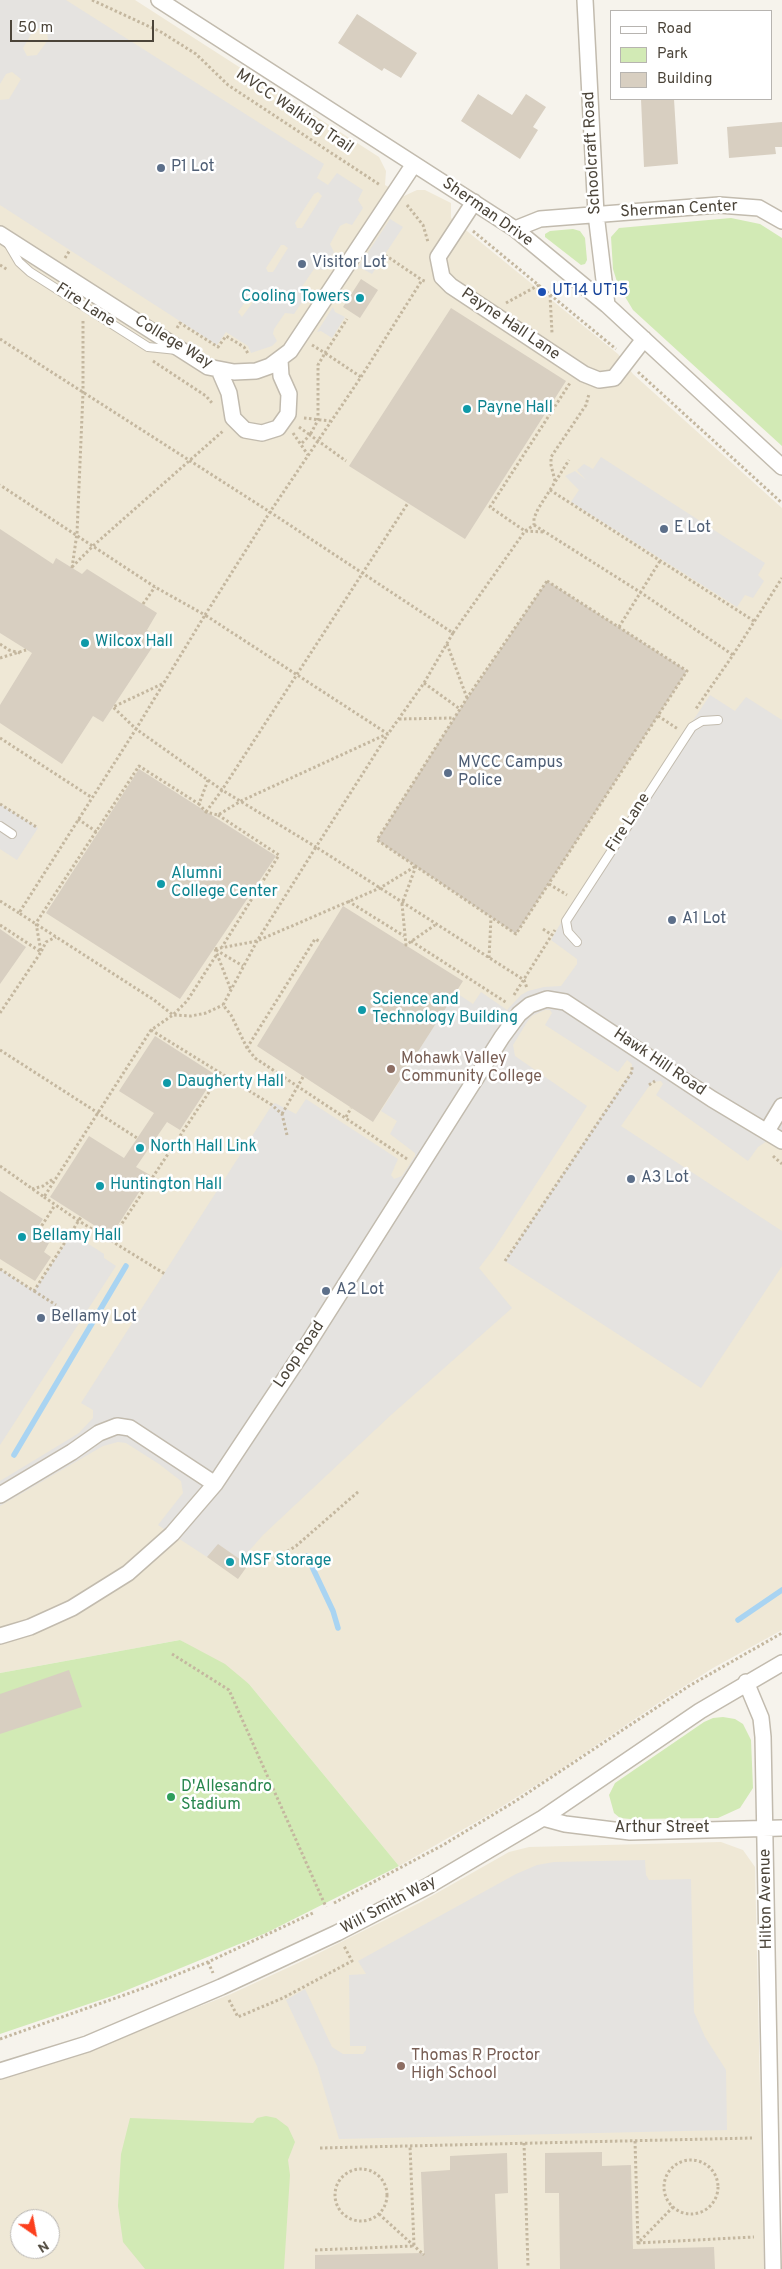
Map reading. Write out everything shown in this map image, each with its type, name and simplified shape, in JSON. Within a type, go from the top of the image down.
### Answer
[{"type":"street","name":"Sherman Drive","points":[[159,0],[515,229],[607,306],[782,467]]},
{"type":"street","name":"Schoolcraft Road","points":[[585,0],[596,214],[607,306]]},
{"type":"street","name":"College Way","points":[[2,235],[208,367],[219,370],[256,371],[280,360],[300,337],[414,164]]},
{"type":"street","name":"Payne Hall Lane","points":[[474,202],[438,258],[439,268],[446,282],[584,374],[598,380],[614,378],[644,339]]},
{"type":"street","name":"Sherman Center","points":[[515,229],[540,219],[719,205],[759,208],[782,221]]},
{"type":"street","points":[[219,370],[229,392],[233,418],[245,430],[262,433],[278,428],[288,414],[288,394],[281,376],[280,360]]},
{"type":"street","name":"Hawk Hill Road","points":[[531,997],[554,998],[575,1007],[698,1089],[782,1141]]},
{"type":"street","name":"Loop Road","points":[[0,1636],[30,1626],[72,1608],[128,1573],[172,1534],[215,1484],[307,1346],[502,1037],[531,997]]},
{"type":"street","points":[[766,1131],[782,1106]]},
{"type":"street","points":[[0,1495],[72,1452],[99,1433],[117,1426],[130,1428],[215,1484]]},
{"type":"street","name":"Will Smith Way","points":[[0,2071],[87,2044],[221,1987],[337,1934],[428,1886],[542,1818],[653,1741],[746,1682],[782,1663]]},
{"type":"street","name":"Hilton Avenue","points":[[746,1682],[761,1718],[766,1828],[774,2269]]},
{"type":"street","name":"Arthur Street","points":[[542,1818],[566,1824],[630,1832],[782,1828]]},
{"type":"lane","name":"Fire Lane","points":[[576,942],[568,932],[566,921],[692,727],[702,721],[718,720]]},
{"type":"lane","points":[[0,826],[12,834]]},
{"type":"path","name":"MVCC Walking Trail","points":[[92,0],[161,32],[196,54],[228,85],[380,184]]},
{"type":"path","points":[[403,200],[423,225],[428,249]]},
{"type":"path","points":[[462,222],[619,352]]},
{"type":"path","points":[[385,255],[422,280],[429,282]]},
{"type":"path","points":[[19,913],[270,512],[422,280]]},
{"type":"path","points":[[497,308],[539,286]]},
{"type":"path","points":[[550,294],[552,334]]},
{"type":"path","points":[[83,318],[83,392],[77,533],[72,568],[94,545],[224,430]]},
{"type":"path","points":[[302,444],[310,435],[318,420],[318,365],[347,320]]},
{"type":"path","points":[[174,332],[180,322],[218,347],[226,336],[244,347],[250,356]]},
{"type":"path","points":[[0,339],[190,460],[453,633]]},
{"type":"path","points":[[312,344],[360,377]]},
{"type":"path","points":[[636,370],[782,503]]},
{"type":"path","points":[[545,532],[525,531],[490,506],[572,380]]},
{"type":"path","points":[[555,481],[551,457],[586,404],[589,397],[588,390]]},
{"type":"path","points":[[302,418],[331,421]]},
{"type":"path","points":[[298,426],[317,442],[346,461]]},
{"type":"path","points":[[293,432],[308,455]]},
{"type":"path","points":[[534,525],[534,518],[569,460]]},
{"type":"path","points":[[0,485],[77,533],[155,587],[205,616],[388,734]]},
{"type":"path","points":[[550,490],[754,621]]},
{"type":"path","points":[[206,812],[408,503]]},
{"type":"path","points":[[0,901],[154,1000],[173,1016],[191,1016],[206,1013],[223,1005],[257,941],[388,734],[424,683],[453,633],[525,531],[534,525]]},
{"type":"path","points":[[534,525],[640,592],[733,655]]},
{"type":"path","points":[[619,627],[660,561]]},
{"type":"path","points":[[691,716],[782,578]]},
{"type":"path","points":[[547,580],[687,671],[516,934],[377,840],[466,698],[547,580]]},
{"type":"path","points":[[143,604],[155,587]]},
{"type":"path","points":[[447,643],[466,698]]},
{"type":"path","points":[[0,644],[9,650],[20,653]]},
{"type":"path","points":[[0,658],[26,650]]},
{"type":"path","points":[[164,683],[114,707],[136,728],[222,790],[316,847],[402,904],[524,980],[531,997]]},
{"type":"path","points":[[424,683],[460,709]]},
{"type":"path","points":[[658,716],[680,731],[686,723]]},
{"type":"path","points":[[399,720],[454,718]]},
{"type":"path","points":[[218,815],[242,801],[388,734]]},
{"type":"path","points":[[0,738],[91,797]]},
{"type":"path","points":[[41,952],[36,924],[139,766],[199,804],[206,812],[218,815],[279,855],[221,947]]},
{"type":"path","points":[[199,804],[208,780]]},
{"type":"path","points":[[0,804],[38,828]]},
{"type":"path","points":[[78,819],[97,833]]},
{"type":"path","points":[[215,949],[257,941],[380,888],[416,866]]},
{"type":"path","points":[[416,866],[402,904],[406,945],[435,925]]},
{"type":"path","points":[[549,884],[574,900]]},
{"type":"path","points":[[348,901],[405,937]]},
{"type":"path","points":[[489,958],[491,918]]},
{"type":"path","points":[[0,925],[41,952]]},
{"type":"path","points":[[411,941],[508,1004],[556,928]]},
{"type":"path","points":[[543,929],[552,935]]},
{"type":"path","points":[[0,1013],[46,942],[56,937]]},
{"type":"path","points":[[246,1048],[316,939],[321,942]]},
{"type":"path","points":[[215,949],[243,966]]},
{"type":"path","points":[[215,949],[231,990]]},
{"type":"path","points":[[44,1197],[151,1030],[173,1016],[187,1001],[217,954]]},
{"type":"path","points":[[282,991],[288,995]]},
{"type":"path","points":[[223,1005],[231,1015],[246,1048],[255,1058],[407,1158]]},
{"type":"path","points":[[151,1030],[282,1114],[287,1135]]},
{"type":"path","points":[[0,1050],[137,1138]]},
{"type":"path","points":[[505,1261],[632,1072]]},
{"type":"path","points":[[111,1240],[221,1074]]},
{"type":"path","points":[[282,1114],[300,1086],[303,1077]]},
{"type":"path","points":[[346,1117],[351,1108]]},
{"type":"path","points":[[0,1166],[44,1197],[166,1274]]},
{"type":"path","points":[[32,1189],[43,1186],[57,1175]]},
{"type":"path","points":[[39,1230],[55,1204]]},
{"type":"path","points":[[34,1291],[80,1219]]},
{"type":"path","points":[[49,1259],[53,1262]]},
{"type":"path","points":[[0,1269],[56,1305]]},
{"type":"path","points":[[245,1555],[259,1560],[278,1557],[296,1546],[359,1491]]},
{"type":"path","points":[[334,1903],[443,1845],[514,1802],[689,1686],[782,1633]]},
{"type":"path","points":[[172,1654],[229,1690],[326,1907]]},
{"type":"path","points":[[0,2039],[141,1990],[208,1962],[315,1912]]},
{"type":"path","points":[[227,1996],[238,2017],[283,1998],[352,1961],[343,1944]]},
{"type":"path","points":[[208,1962],[214,1975]]},
{"type":"path","points":[[320,2148],[752,2138]]},
{"type":"path","points":[[635,2141],[638,2244]]},
{"type":"path","points":[[524,2143],[528,2266]]},
{"type":"path","points":[[410,2146],[414,2246]]},
{"type":"path","points":[[692,2159],[709,2166],[717,2182],[718,2191],[709,2207],[693,2214],[684,2213],[673,2207],[665,2196],[663,2186],[669,2170],[684,2160],[692,2159]]},
{"type":"path","points":[[362,2169],[379,2176],[384,2183],[387,2200],[379,2214],[363,2222],[355,2221],[340,2212],[335,2196],[340,2180],[346,2174],[362,2169]]},
{"type":"path","points":[[638,2244],[673,2207]]},
{"type":"path","points":[[379,2214],[424,2255]]},
{"type":"path","points":[[638,2244],[754,2237]]},
{"type":"path","points":[[315,2250],[414,2246]]},
{"type":"shaded area","name":"Mohawk Valley Community College","points":[[0,0],[135,0],[379,157],[386,171],[385,185],[404,196],[417,190],[425,190],[451,203],[451,218],[618,354],[633,374],[782,508],[782,1630],[713,1668],[490,1814],[399,1866],[249,1684],[180,1640],[0,1673]]},
{"type":"shaded area","name":"P1 Lot","points":[[0,0],[66,0],[324,164],[317,178],[328,185],[337,173],[363,190],[358,200],[363,208],[352,225],[346,223],[340,226],[330,244],[334,252],[323,270],[314,269],[301,288],[306,296],[294,314],[285,313],[274,329],[273,334],[277,341],[272,346],[251,353],[248,346],[226,332],[217,345],[0,205],[0,100],[9,99],[21,79],[12,72],[6,74],[0,84]],"holes":[[[40,28],[47,33],[48,40],[37,55],[27,56],[23,48],[33,31]],[[318,192],[322,196],[302,228],[297,228],[295,223],[314,194]],[[281,245],[288,248],[273,272],[268,272],[266,268]],[[254,289],[259,294],[242,317],[238,312]]]},
{"type":"shaded area","points":[[390,219],[403,227],[372,274],[361,268],[357,269]]},
{"type":"shaded area","points":[[333,307],[335,312],[345,317],[332,338],[321,331],[317,332]]},
{"type":"shaded area","name":"E Lot","points":[[601,457],[765,563],[758,575],[764,581],[753,598],[745,595],[737,607],[571,502],[579,490],[565,476],[575,471],[586,480],[577,470],[584,464],[593,469]]},
{"type":"shaded area","points":[[710,695],[735,711],[746,697],[782,720],[782,1131],[758,1147],[748,1161],[656,1095],[663,1084],[661,1081],[652,1082],[621,1126],[782,1231],[782,1266],[701,1388],[505,1261],[632,1070],[632,1064],[627,1060],[618,1072],[545,1025],[552,1013],[550,1010],[545,1010],[532,1016],[527,1022],[513,1045],[515,1056],[587,1106],[495,1247],[479,1268],[512,1308],[391,1415],[263,1535],[241,1560],[219,1545],[207,1557],[158,1525],[183,1493],[181,1481],[126,1443],[118,1442],[103,1446],[0,1506],[0,1481],[79,1433],[93,1418],[93,1410],[81,1403],[272,1105],[275,1103],[296,1114],[306,1099],[398,1159],[391,1175],[394,1179],[402,1176],[415,1153],[390,1134],[397,1121],[381,1111],[455,992],[473,1004],[481,992],[507,1010],[521,995],[528,991],[544,987],[561,986],[577,964],[577,959],[551,940],[574,900]]},
{"type":"shaded area","points":[[0,804],[38,828],[17,860],[0,849]]},
{"type":"shaded area","name":"Bellamy Lot","points":[[71,1235],[84,1245],[87,1243],[104,1254],[104,1258],[116,1266],[0,1445],[0,1269],[34,1291]]},
{"type":"shaded area","name":"Thomas R Proctor High School","points":[[721,1842],[743,1850],[755,1867],[764,2269],[0,2269],[0,2080],[81,2053],[231,1994],[311,1957],[421,1902],[509,1852],[529,1847]]},
{"type":"shaded area","points":[[645,1860],[646,1875],[649,1880],[691,1879],[694,2012],[705,2037],[726,2070],[727,2130],[339,2139],[317,2066],[286,2000],[305,1989],[332,2047],[343,2054],[363,2054],[366,2046],[350,2046],[349,1975],[366,1974],[358,1961],[516,1874],[537,1865],[554,1862]]},
{"type":"green space","points":[[731,218],[760,224],[782,238],[782,446],[633,310],[618,285],[613,269],[611,237],[619,228]]},
{"type":"green space","points":[[573,229],[580,231],[585,238],[587,260],[585,264],[581,265],[545,237],[545,234],[550,231]]},
{"type":"green space","name":"D'Allesandro Stadium","points":[[180,1640],[225,1664],[249,1684],[399,1866],[266,1933],[115,1995],[0,2034],[0,1673]]},
{"type":"green space","points":[[713,1718],[735,1719],[743,1724],[751,1740],[753,1788],[740,1808],[718,1818],[630,1819],[620,1818],[614,1813],[609,1795],[615,1783],[704,1722]]},
{"type":"green space","points":[[266,2116],[276,2118],[288,2127],[295,2142],[288,2160],[290,2175],[284,2269],[145,2269],[123,2242],[118,2206],[121,2154],[130,2118],[253,2123],[257,2118]]},
{"type":"building","points":[[357,14],[417,53],[401,78],[384,68],[382,71],[338,43]]},
{"type":"building","points":[[478,94],[512,115],[526,94],[546,107],[533,127],[538,130],[520,159],[461,121]]},
{"type":"building","points":[[641,100],[674,100],[678,164],[644,167]]},
{"type":"building","points":[[782,122],[782,147],[775,147],[776,154],[729,158],[727,127]]},
{"type":"building","name":"Cooling Towers","points":[[361,279],[378,290],[360,318],[343,307]]},
{"type":"building","name":"Payne Hall","points":[[451,308],[566,381],[465,539],[349,466]]},
{"type":"building","name":"Wilcox Hall","points":[[0,529],[53,564],[56,558],[82,574],[87,569],[157,613],[147,630],[159,637],[103,722],[93,716],[62,764],[0,723],[0,705],[32,653],[0,633]]},
{"type":"building","points":[[547,581],[687,671],[516,934],[377,840],[460,709]]},
{"type":"building","name":"Alumni College Center","points":[[139,769],[276,856],[180,999],[46,913]]},
{"type":"building","name":"Science and Technology Building","points":[[343,906],[463,981],[373,1122],[257,1046]]},
{"type":"building","points":[[0,929],[26,947],[0,984]]},
{"type":"building","points":[[155,1036],[216,1075],[180,1130],[167,1122],[136,1167],[150,1175],[111,1236],[50,1197],[89,1136],[124,1158],[154,1113],[119,1091]]},
{"type":"building","name":"Bellamy Hall","points":[[0,1191],[43,1219],[35,1231],[50,1241],[44,1252],[51,1257],[35,1281],[0,1259]]},
{"type":"building","name":"MSF Storage","points":[[218,1544],[248,1565],[238,1579],[207,1557]]},
{"type":"building","points":[[69,1670],[82,1707],[0,1734],[0,1694]]},
{"type":"building","points":[[602,2152],[602,2166],[631,2165],[633,2249],[714,2247],[715,2269],[560,2269],[559,2193],[545,2193],[545,2153]]},
{"type":"building","points":[[507,2153],[508,2193],[495,2194],[498,2269],[315,2269],[315,2255],[424,2253],[421,2172],[450,2170],[450,2156]]},
{"type":"waterway","points":[[14,1455],[126,1266]]},
{"type":"waterway","points":[[307,1556],[333,1611],[338,1628]]},
{"type":"waterway","points":[[738,1620],[782,1590]]},
{"type":"place","name":"P1 Lot","points":[[161,168]]},
{"type":"place","name":"Visitor Lot","points":[[302,264]]},
{"type":"place","name":"UT14 UT15","points":[[542,292]]},
{"type":"place","name":"Cooling Towers","points":[[360,298]]},
{"type":"place","name":"Payne Hall","points":[[467,409]]},
{"type":"place","name":"E Lot","points":[[664,529]]},
{"type":"place","name":"Wilcox Hall","points":[[85,643]]},
{"type":"place","name":"MVCC Campus Police","points":[[448,773]]},
{"type":"place","name":"Alumni College Center","points":[[161,884]]},
{"type":"place","name":"A1 Lot","points":[[672,920]]},
{"type":"place","name":"Science and Technology Building","points":[[362,1010]]},
{"type":"place","name":"Mohawk Valley Community College","points":[[391,1069]]},
{"type":"place","name":"Daugherty Hall","points":[[167,1083]]},
{"type":"place","name":"North Hall Link","points":[[140,1148]]},
{"type":"place","name":"A3 Lot","points":[[631,1179]]},
{"type":"place","name":"Huntington Hall","points":[[100,1186]]},
{"type":"place","name":"Bellamy Hall","points":[[22,1237]]},
{"type":"place","name":"A2 Lot","points":[[326,1291]]},
{"type":"place","name":"Bellamy Lot","points":[[41,1318]]},
{"type":"place","name":"MSF Storage","points":[[230,1562]]},
{"type":"place","name":"D'Allesandro Stadium","points":[[171,1797]]},
{"type":"place","name":"Thomas R Proctor High School","points":[[401,2066]]}]
